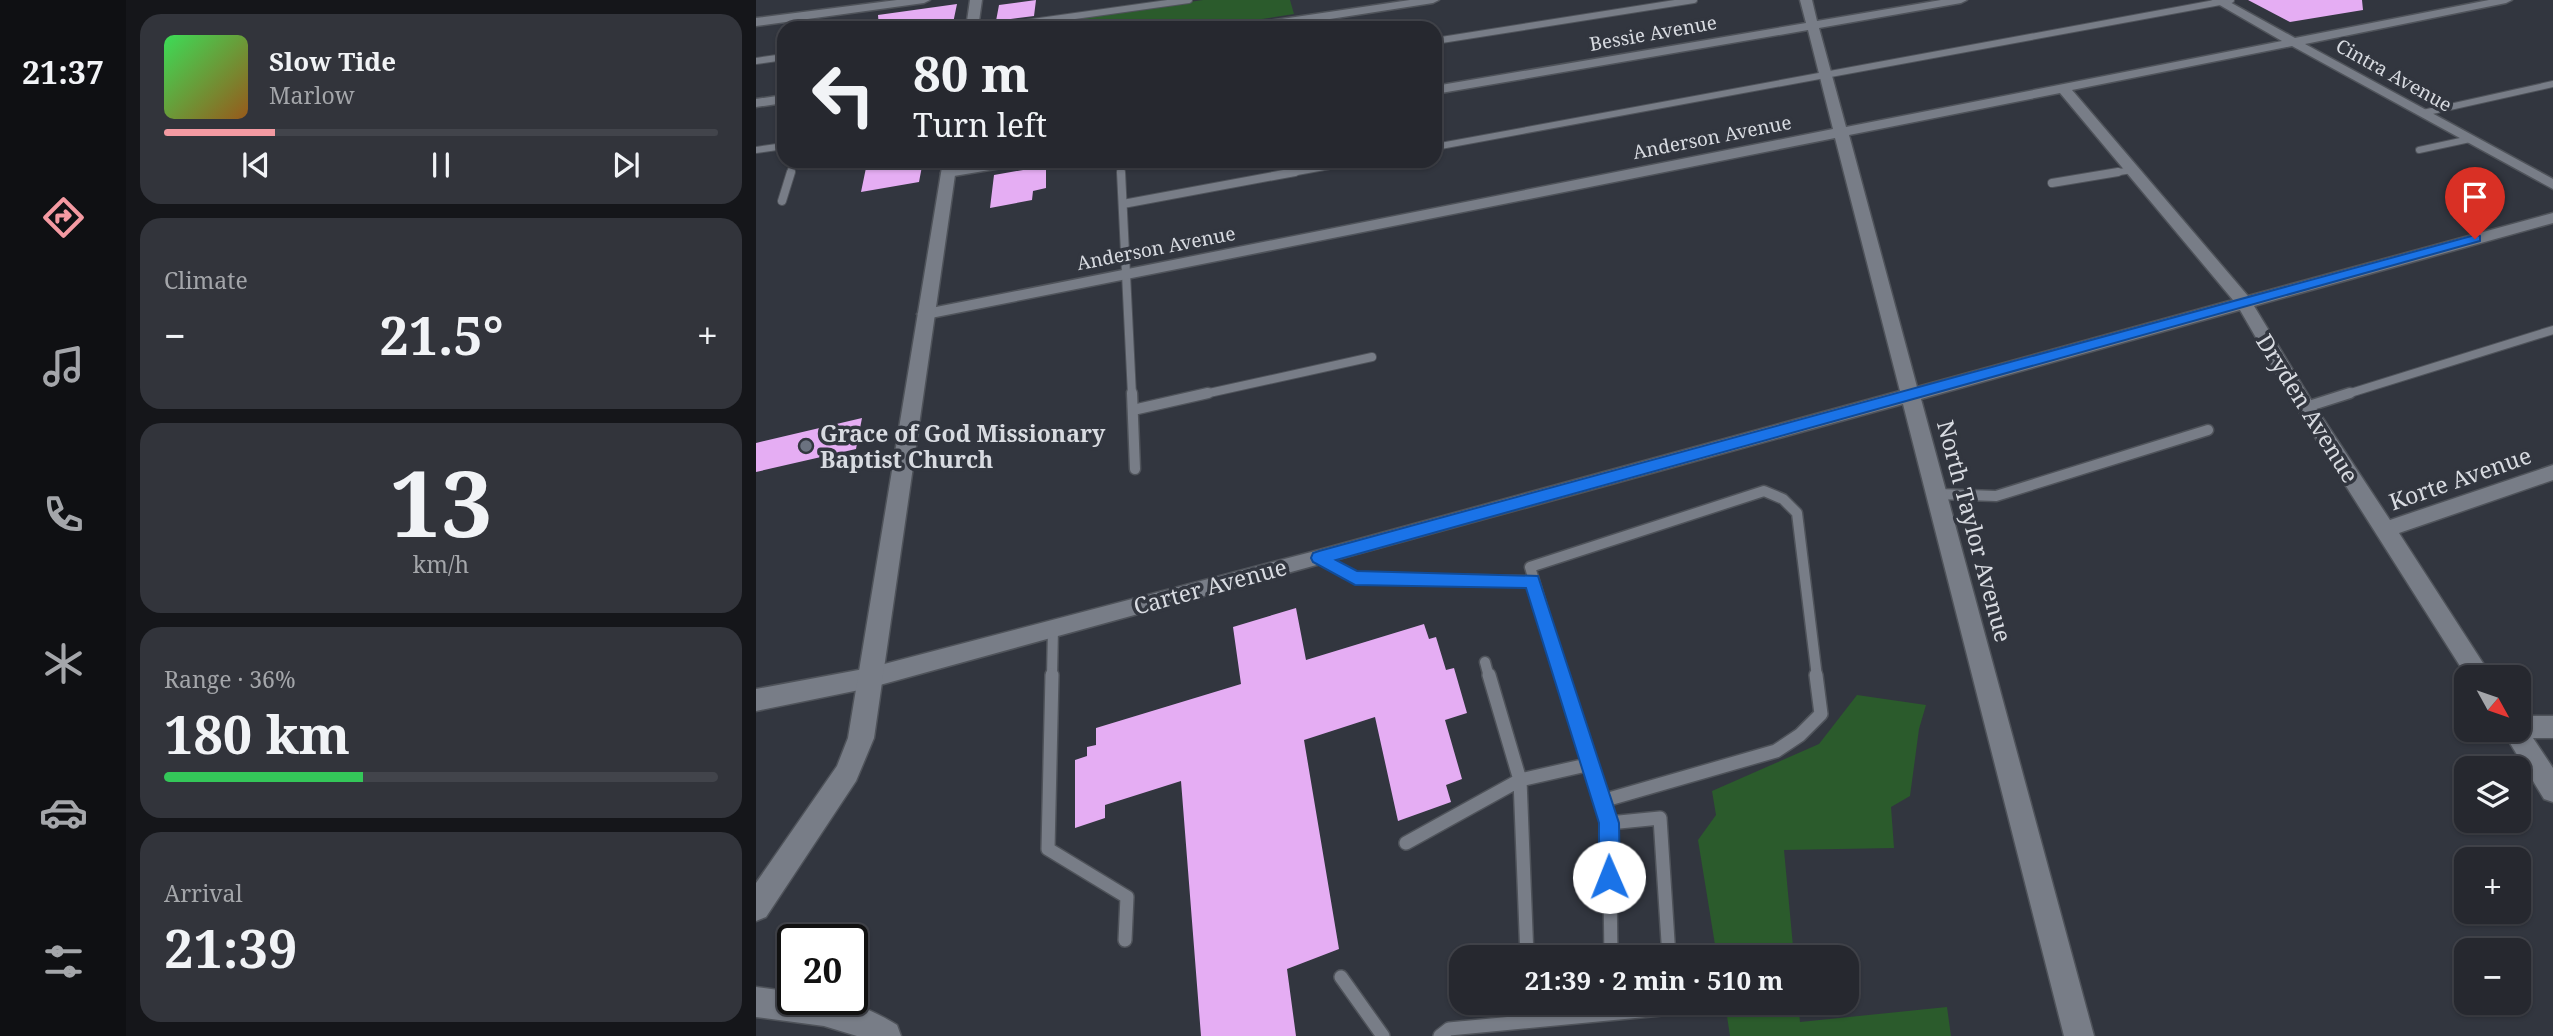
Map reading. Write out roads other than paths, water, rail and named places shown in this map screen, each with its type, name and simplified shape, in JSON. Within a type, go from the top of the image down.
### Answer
[{"type":"street","points":[[756,22],[864,4],[924,0]]},
{"type":"street","points":[[973,21],[976,0]]},
{"type":"street","points":[[1294,21],[1433,0]]},
{"type":"street","name":"North Taylor Avenue","points":[[1806,0],[1912,394],[2079,1036]]},
{"type":"street","name":"Bessie Avenue","points":[[1442,89],[1961,0]]},
{"type":"street","name":"Anderson Avenue","points":[[926,314],[2506,0]]},
{"type":"street","name":"Cintra Avenue","points":[[2223,1],[2553,185]]},
{"type":"street","name":"Dryden Avenue","points":[[2063,88],[2243,301],[2306,407],[2472,665]]},
{"type":"street","points":[[756,103],[777,100]]},
{"type":"street","points":[[756,907],[847,773],[861,738],[949,168]]},
{"type":"street","name":"Carter Avenue","points":[[756,700],[870,678],[1319,558],[2243,301],[2553,218]]},
{"type":"street","name":"Korte Avenue","points":[[2384,530],[2553,472]]},
{"type":"street","points":[[2531,728],[2553,727]]},
{"type":"street","points":[[2524,742],[2553,790]]},
{"type":"street","points":[[756,1002],[830,1012],[886,1036]]},
{"type":"lane","points":[[1040,21],[1189,0]]},
{"type":"lane","points":[[1442,40],[1694,0]]},
{"type":"lane","points":[[1442,146],[2223,1]]},
{"type":"lane","points":[[756,61],[777,58]]},
{"type":"lane","points":[[2423,113],[2553,85]]},
{"type":"lane","points":[[2419,150],[2470,139]]},
{"type":"lane","points":[[756,150],[777,147]]},
{"type":"lane","points":[[782,201],[792,168]]},
{"type":"lane","points":[[1120,168],[1128,272],[1135,469]]},
{"type":"lane","points":[[1123,204],[1319,168]]},
{"type":"lane","points":[[2052,183],[2132,170]]},
{"type":"lane","points":[[2306,407],[2553,330]]},
{"type":"lane","points":[[1133,410],[1372,357]]},
{"type":"lane","points":[[1938,495],[1996,496],[2208,430]]},
{"type":"lane","points":[[1602,801],[1776,751],[1800,735],[1821,713],[1797,513],[1783,499],[1764,491],[1644,527],[1530,567],[1532,581],[1591,764],[1602,801],[1609,823],[1611,945]]},
{"type":"lane","points":[[1319,558],[1355,578],[1532,581]]},
{"type":"lane","points":[[1053,628],[1048,849],[1127,897],[1125,940]]},
{"type":"lane","points":[[1485,662],[1520,780],[1527,945]]},
{"type":"lane","points":[[1406,843],[1520,780],[1591,764]]},
{"type":"lane","points":[[1609,823],[1660,818],[1668,945]]},
{"type":"lane","points":[[1341,977],[1383,1036]]},
{"type":"lane","points":[[1529,1015],[1529,1021]]},
{"type":"lane","points":[[1440,1036],[1449,1029],[1565,1015]]},
{"type":"place","name":"Grace of God Missionary Baptist Church","points":[[806,446]]}]
